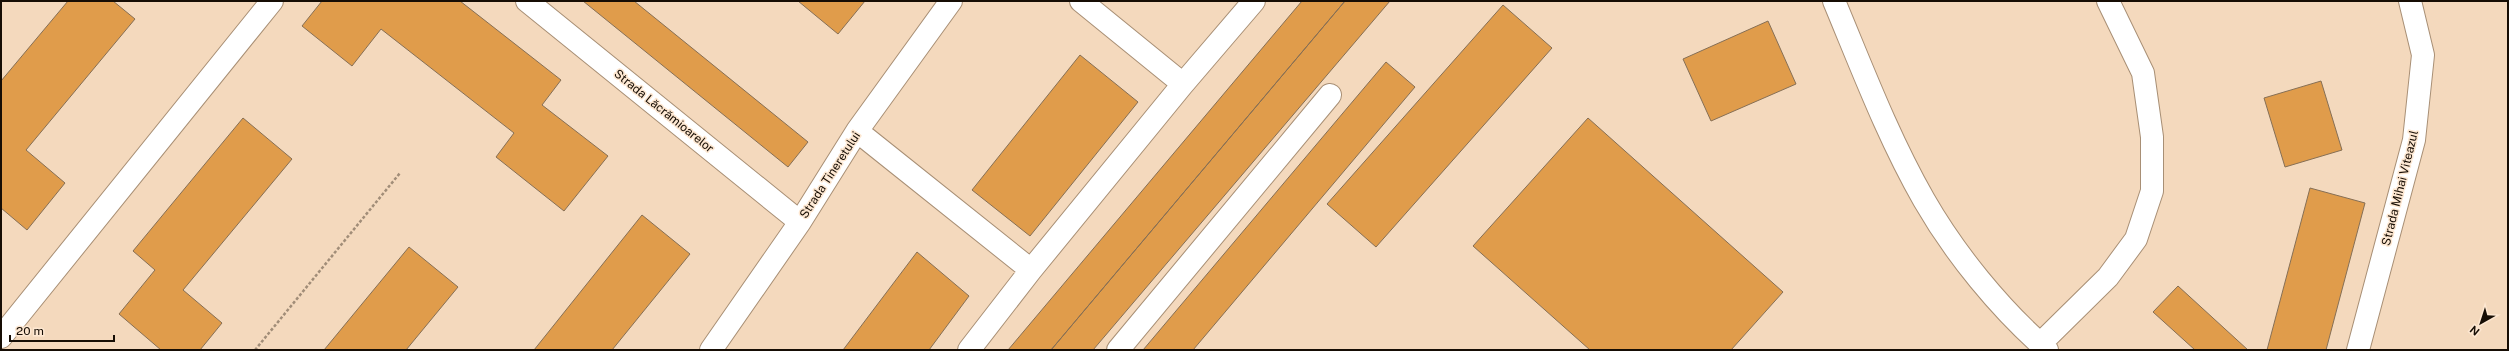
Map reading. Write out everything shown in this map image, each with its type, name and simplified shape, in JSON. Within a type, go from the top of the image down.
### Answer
[{"type":"street","points":[[1,337],[272,1]]},
{"type":"street","name":"Strada Lăcrămioarelor","points":[[527,1],[800,222]]},
{"type":"street","name":"Strada Tineretului","points":[[711,350],[800,222],[857,131],[950,1]]},
{"type":"street","points":[[1081,1],[1183,84]]},
{"type":"street","points":[[969,350],[1031,270],[1183,84],[1254,1]]},
{"type":"street","points":[[1834,1],[1884,120],[1924,201],[1977,277],[2043,347],[2108,277],[2136,239],[2152,192],[2152,137],[2143,73],[2108,1]]},
{"type":"street","name":"Strada Mihai Viteazul","points":[[2358,350],[2414,140],[2423,55],[2410,1]]},
{"type":"street","points":[[1118,350],[1330,95]]},
{"type":"street","points":[[857,131],[1031,270]]},
{"type":"path","points":[[255,350],[400,172]]},
{"type":"building","points":[[68,1],[113,1],[135,19],[26,150],[65,183],[27,230],[1,208],[1,81]]},
{"type":"building","points":[[322,1],[460,1],[561,80],[542,105],[608,156],[564,211],[496,157],[514,133],[381,29],[352,66],[302,26]]},
{"type":"building","points":[[583,1],[634,1],[808,142],[788,167]]},
{"type":"building","points":[[798,1],[865,1],[838,34]]},
{"type":"building","points":[[1302,1],[1345,1],[1051,350],[1008,350]]},
{"type":"building","points":[[1345,1],[1390,1],[1093,350],[1051,350]]},
{"type":"building","points":[[1503,5],[1552,48],[1376,247],[1327,204]]},
{"type":"building","points":[[1768,21],[1796,84],[1711,121],[1683,59]]},
{"type":"building","points":[[1080,55],[1138,102],[1030,236],[972,190]]},
{"type":"building","points":[[1386,62],[1415,87],[1193,350],[1143,350]]},
{"type":"building","points":[[2321,81],[2342,150],[2285,167],[2264,98]]},
{"type":"building","points":[[243,118],[292,159],[183,290],[222,323],[200,350],[161,350],[119,314],[155,270],[133,251]]},
{"type":"building","points":[[1588,118],[1783,292],[1731,350],[1590,350],[1473,246]]},
{"type":"building","points":[[2310,188],[2365,203],[2326,350],[2267,350]]},
{"type":"building","points":[[642,215],[690,254],[612,350],[534,350]]},
{"type":"building","points":[[409,247],[458,287],[406,350],[324,350]]},
{"type":"building","points":[[917,252],[969,296],[929,350],[843,350]]},
{"type":"building","points":[[2178,286],[2248,350],[2195,350],[2153,312]]}]
